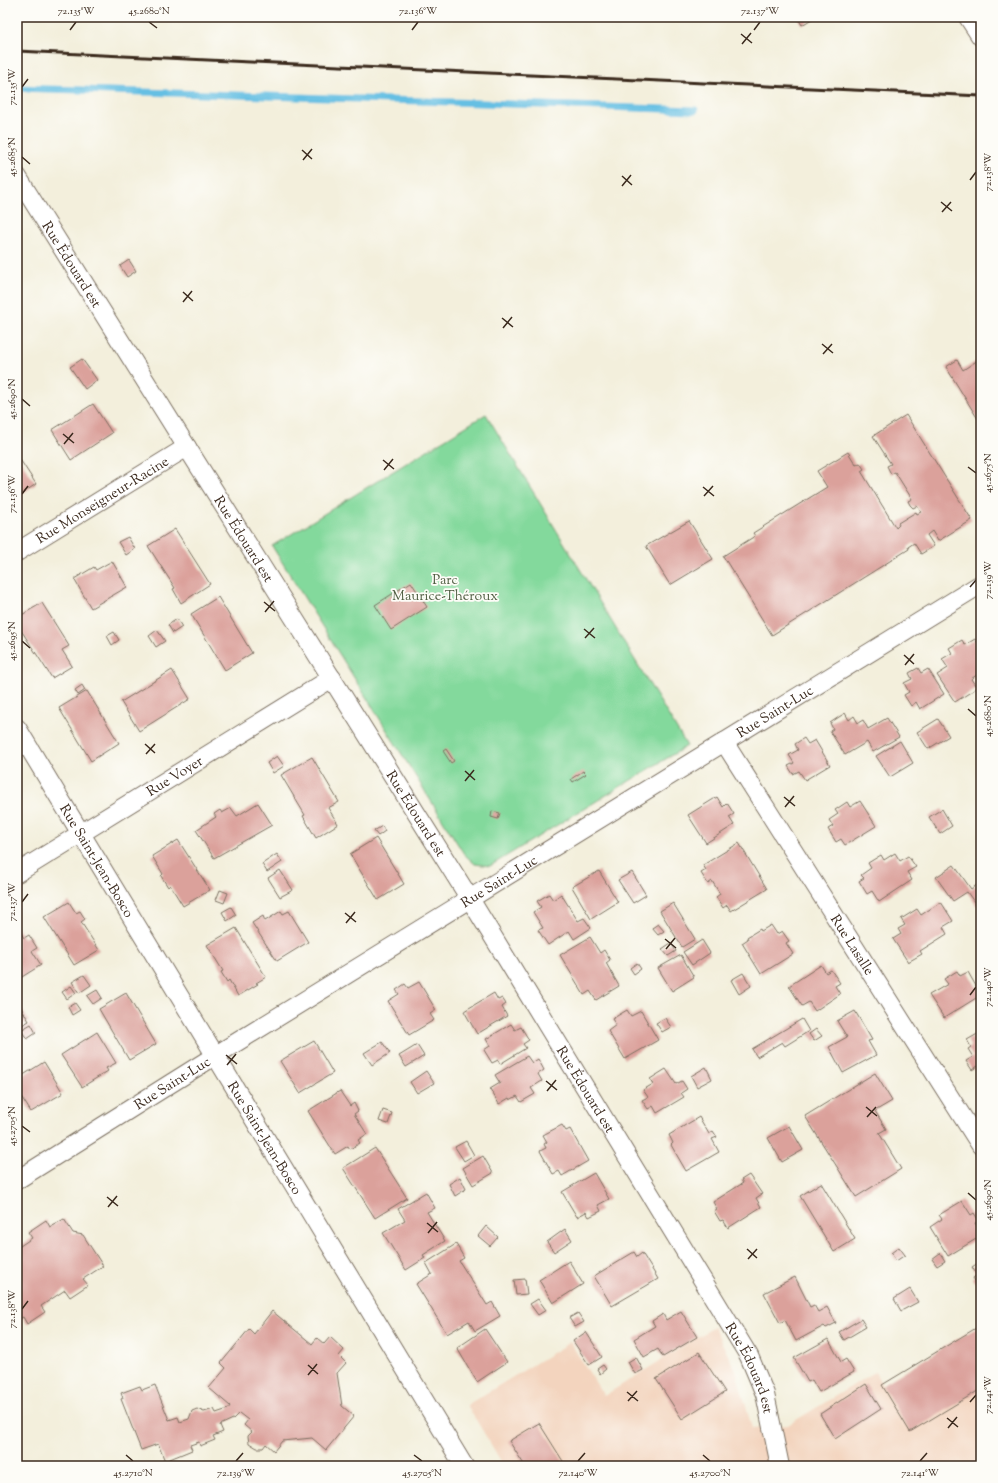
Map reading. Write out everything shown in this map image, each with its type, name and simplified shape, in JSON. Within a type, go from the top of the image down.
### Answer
[{"type":"street","points":[[968,17],[981,37]]},
{"type":"street","name":"Rue Édouard est","points":[[17,176],[470,899],[749,1356],[765,1394],[780,1466]]},
{"type":"street","name":"Rue Monseigneur-Racine","points":[[17,552],[187,447]]},
{"type":"street","name":"Rue Saint-Luc","points":[[17,1180],[724,742],[981,585]]},
{"type":"street","name":"Rue Voyer","points":[[17,873],[332,678]]},
{"type":"street","name":"Rue Saint-Jean-Bosco","points":[[17,728],[464,1466]]},
{"type":"street","name":"Rue Lasalle","points":[[724,742],[981,1146]]},
{"type":"shaded area","points":[[981,1325],[981,1466],[504,1466],[467,1405],[570,1342],[604,1396],[714,1327],[736,1371],[752,1428],[788,1425],[875,1372],[882,1385]]},
{"type":"green space","name":"Parc Maurice-Théroux","points":[[486,414],[687,746],[490,866],[475,864],[464,854],[272,546]]},
{"type":"building","points":[[797,17],[815,17],[802,25]]},
{"type":"building","points":[[129,260],[136,271],[127,277],[120,266]]},
{"type":"building","points":[[981,358],[981,424],[946,367],[957,360],[963,370]]},
{"type":"building","points":[[82,359],[97,380],[85,389],[70,367]]},
{"type":"building","points":[[93,404],[112,433],[71,460],[52,430]]},
{"type":"building","points":[[906,415],[972,520],[938,541],[932,531],[927,535],[934,546],[921,554],[914,543],[908,547],[909,549],[772,635],[723,556],[755,536],[753,533],[827,487],[817,471],[848,452],[856,465],[860,463],[864,469],[861,471],[896,528],[899,525],[898,523],[916,512],[917,514],[921,512],[917,506],[913,508],[910,505],[908,501],[912,499],[895,472],[891,474],[887,466],[891,464],[873,436]]},
{"type":"building","points":[[19,458],[36,484],[17,497],[17,460]]},
{"type":"building","points":[[689,521],[713,559],[670,585],[646,546]]},
{"type":"building","points":[[175,529],[210,584],[181,603],[173,589],[175,588],[148,546]]},
{"type":"building","points":[[128,537],[135,549],[126,555],[118,542]]},
{"type":"building","points":[[112,561],[127,587],[91,608],[74,579],[94,567],[96,570]]},
{"type":"building","points":[[411,582],[427,607],[391,630],[375,605]]},
{"type":"building","points":[[218,597],[252,653],[225,670],[191,614]]},
{"type":"building","points":[[42,603],[69,646],[62,650],[72,666],[52,678],[17,624],[18,613],[20,616]]},
{"type":"building","points":[[177,619],[182,627],[173,633],[168,625]]},
{"type":"building","points":[[157,630],[165,641],[156,647],[149,636]]},
{"type":"building","points":[[114,632],[119,640],[112,645],[107,636]]},
{"type":"building","points":[[975,639],[981,648],[981,672],[971,679],[977,688],[955,702],[937,675],[948,668],[942,659],[952,653],[949,648],[962,640],[965,645]]},
{"type":"building","points":[[918,668],[921,673],[928,669],[944,694],[920,709],[916,702],[911,706],[904,695],[909,692],[904,683],[912,679],[909,673]]},
{"type":"building","points":[[172,670],[190,699],[139,731],[121,702]]},
{"type":"building","points":[[82,685],[85,690],[78,695],[75,690]]},
{"type":"building","points":[[87,691],[119,743],[91,761],[59,708]]},
{"type":"building","points":[[845,713],[849,720],[854,716],[858,723],[863,720],[868,729],[887,718],[899,737],[873,752],[867,742],[845,755],[830,731],[833,729],[830,723]]},
{"type":"building","points":[[938,719],[949,736],[928,749],[917,732]]},
{"type":"building","points":[[804,738],[808,744],[815,740],[830,765],[805,780],[799,771],[793,774],[788,766],[794,763],[789,755],[798,750],[795,744]]},
{"type":"building","points":[[900,741],[913,763],[890,777],[876,756]]},
{"type":"building","points":[[446,749],[454,761],[451,763],[443,751]]},
{"type":"building","points":[[277,756],[284,766],[273,773],[267,763]]},
{"type":"building","points":[[312,757],[339,802],[328,808],[338,824],[316,838],[303,816],[305,815],[281,775]]},
{"type":"building","points":[[583,771],[586,774],[573,782],[571,779]]},
{"type":"building","points":[[717,797],[723,807],[727,803],[734,814],[729,817],[734,825],[706,843],[688,815]]},
{"type":"building","points":[[860,801],[876,826],[845,845],[841,839],[836,842],[828,829],[833,826],[829,820],[838,814],[835,810],[847,802],[850,807]]},
{"type":"building","points":[[258,803],[272,825],[214,858],[196,830],[216,817],[214,814],[220,810],[222,813],[231,808],[237,816]]},
{"type":"building","points":[[942,809],[952,826],[940,834],[929,817]]},
{"type":"building","points":[[492,811],[500,813],[498,819],[491,817]]},
{"type":"building","points":[[382,826],[385,831],[378,836],[374,831]]},
{"type":"building","points":[[376,838],[404,884],[378,900],[350,854]]},
{"type":"building","points":[[178,840],[210,890],[183,906],[170,885],[168,887],[161,876],[163,874],[152,856]]},
{"type":"building","points":[[739,843],[767,889],[731,911],[727,905],[723,908],[716,897],[720,894],[712,881],[708,884],[701,873],[706,870],[703,865]]},
{"type":"building","points":[[895,853],[900,861],[908,856],[916,867],[907,872],[912,880],[879,902],[872,891],[867,894],[859,881],[864,878],[861,875],[871,868],[868,863],[881,855],[884,860]]},
{"type":"building","points":[[277,854],[282,862],[267,872],[262,864]]},
{"type":"building","points":[[954,865],[971,889],[978,884],[981,888],[981,903],[977,906],[967,892],[953,901],[936,877]]},
{"type":"building","points":[[280,870],[293,890],[280,897],[268,878]]},
{"type":"building","points":[[599,871],[618,902],[591,919],[572,887]]},
{"type":"building","points":[[632,872],[646,895],[633,903],[618,880]]},
{"type":"building","points":[[220,890],[228,893],[224,903],[216,900]]},
{"type":"building","points":[[549,894],[553,900],[561,894],[578,921],[584,918],[591,928],[574,939],[569,931],[548,945],[538,930],[543,928],[533,912],[541,907],[537,901]]},
{"type":"building","points":[[69,902],[76,913],[80,911],[85,919],[81,922],[99,950],[74,965],[44,917]]},
{"type":"building","points":[[941,902],[953,921],[943,927],[947,934],[920,951],[922,954],[908,962],[893,939],[901,934],[898,929],[905,925],[901,919],[917,909],[921,915]]},
{"type":"building","points":[[673,903],[695,939],[682,947],[660,911]]},
{"type":"building","points":[[231,907],[236,915],[227,921],[222,912]]},
{"type":"building","points":[[281,911],[283,914],[289,911],[308,942],[277,961],[252,923],[263,916],[265,921]]},
{"type":"building","points":[[658,924],[664,931],[658,935],[652,928]]},
{"type":"building","points":[[771,925],[777,934],[782,931],[789,941],[786,943],[793,954],[761,974],[742,943],[748,939],[747,937],[760,929],[761,931]]},
{"type":"building","points":[[17,927],[24,938],[29,935],[37,948],[32,951],[41,965],[17,980]]},
{"type":"building","points":[[236,928],[266,977],[256,983],[258,984],[238,996],[229,980],[227,982],[221,972],[223,971],[207,945]]},
{"type":"building","points":[[590,937],[600,953],[604,950],[610,960],[606,963],[619,986],[596,1000],[590,991],[584,995],[560,955]]},
{"type":"building","points":[[702,940],[710,953],[692,965],[683,952]]},
{"type":"building","points":[[671,943],[676,951],[668,956],[662,949]]},
{"type":"building","points":[[681,955],[694,977],[672,991],[658,968]]},
{"type":"building","points":[[637,963],[641,969],[634,974],[630,968]]},
{"type":"building","points":[[821,965],[826,973],[831,970],[840,983],[835,986],[840,994],[815,1011],[809,1002],[802,1006],[789,986]]},
{"type":"building","points":[[957,971],[960,976],[968,972],[981,995],[944,1018],[929,995],[948,984],[944,979]]},
{"type":"building","points":[[743,973],[751,986],[739,994],[731,980]]},
{"type":"building","points":[[84,975],[91,985],[79,993],[72,982]]},
{"type":"building","points":[[419,982],[436,1010],[430,1014],[434,1020],[409,1035],[388,1001],[399,994],[396,990],[405,984],[408,988]]},
{"type":"building","points":[[71,986],[76,993],[67,999],[62,992]]},
{"type":"building","points":[[97,990],[102,998],[93,1004],[87,996]]},
{"type":"building","points":[[126,993],[156,1044],[129,1060],[99,1009]]},
{"type":"building","points":[[494,993],[498,1000],[502,998],[506,1004],[502,1007],[507,1016],[477,1034],[464,1011]]},
{"type":"building","points":[[18,1003],[29,1021],[17,1028],[17,1004]]},
{"type":"building","points":[[75,1003],[80,1010],[72,1015],[68,1007]]},
{"type":"building","points":[[627,1010],[631,1016],[641,1011],[658,1040],[625,1059],[608,1031],[616,1025],[612,1019]]},
{"type":"building","points":[[855,1011],[872,1040],[868,1041],[876,1055],[843,1073],[829,1047],[847,1037],[837,1021]]},
{"type":"building","points":[[665,1018],[671,1027],[662,1032],[656,1023]]},
{"type":"building","points":[[802,1019],[809,1031],[785,1046],[782,1042],[757,1057],[752,1049]]},
{"type":"building","points":[[31,1024],[36,1033],[27,1039],[21,1030]]},
{"type":"building","points":[[511,1024],[515,1030],[521,1027],[529,1040],[523,1044],[526,1048],[500,1064],[498,1060],[492,1063],[484,1050],[490,1046],[486,1039]]},
{"type":"building","points":[[816,1029],[822,1036],[814,1041],[809,1034]]},
{"type":"building","points":[[97,1032],[116,1063],[106,1068],[108,1071],[82,1087],[61,1055]]},
{"type":"building","points":[[981,1032],[981,1070],[978,1066],[972,1070],[966,1061],[973,1057],[968,1049],[971,1047],[967,1040]]},
{"type":"building","points":[[314,1041],[333,1073],[300,1093],[280,1061]]},
{"type":"building","points":[[382,1042],[390,1053],[372,1065],[364,1053]]},
{"type":"building","points":[[417,1045],[424,1056],[406,1067],[399,1056]]},
{"type":"building","points":[[527,1056],[532,1063],[538,1059],[544,1070],[538,1074],[542,1081],[531,1088],[535,1094],[521,1102],[517,1096],[510,1100],[509,1098],[499,1104],[490,1089],[500,1083],[495,1075]]},
{"type":"building","points":[[44,1062],[63,1093],[31,1112],[17,1090],[17,1079]]},
{"type":"building","points":[[706,1067],[712,1079],[697,1087],[691,1076]]},
{"type":"building","points":[[666,1069],[676,1084],[682,1081],[687,1089],[681,1093],[684,1097],[657,1113],[653,1106],[648,1109],[642,1100],[648,1097],[643,1090],[653,1084],[650,1079]]},
{"type":"building","points":[[426,1071],[434,1083],[417,1093],[410,1082]]},
{"type":"building","points":[[875,1073],[892,1101],[875,1111],[886,1129],[879,1133],[901,1169],[856,1197],[805,1116]]},
{"type":"building","points":[[340,1091],[350,1106],[354,1103],[358,1111],[354,1114],[367,1134],[358,1140],[360,1143],[350,1149],[348,1146],[335,1154],[308,1111]]},
{"type":"building","points":[[383,1110],[392,1113],[388,1124],[379,1121]]},
{"type":"building","points":[[699,1117],[709,1134],[713,1131],[717,1137],[712,1139],[719,1152],[686,1171],[671,1145],[673,1143],[669,1135]]},
{"type":"building","points":[[562,1125],[566,1131],[570,1129],[588,1161],[562,1176],[559,1171],[553,1174],[540,1151],[546,1148],[544,1144],[547,1142],[543,1135]]},
{"type":"building","points":[[789,1126],[803,1150],[782,1162],[768,1138]]},
{"type":"building","points":[[466,1141],[474,1155],[464,1161],[455,1147]]},
{"type":"building","points":[[375,1148],[407,1198],[375,1218],[343,1168]]},
{"type":"building","points":[[483,1156],[493,1173],[473,1185],[463,1168]]},
{"type":"building","points":[[594,1173],[609,1199],[598,1205],[601,1211],[589,1217],[586,1212],[577,1217],[562,1192]]},
{"type":"building","points":[[749,1175],[762,1194],[756,1198],[761,1207],[728,1228],[723,1220],[720,1221],[714,1211],[717,1209],[713,1202],[743,1183],[741,1180]]},
{"type":"building","points":[[460,1177],[466,1189],[455,1196],[449,1184]]},
{"type":"building","points":[[821,1183],[855,1239],[834,1252],[800,1196]]},
{"type":"building","points":[[426,1192],[435,1208],[427,1212],[445,1241],[423,1255],[425,1258],[406,1270],[383,1233],[405,1220],[398,1209]]},
{"type":"building","points":[[962,1201],[971,1215],[974,1213],[979,1221],[975,1223],[981,1232],[981,1236],[948,1256],[930,1227],[942,1219],[939,1215]]},
{"type":"building","points":[[64,1219],[73,1233],[83,1235],[103,1266],[83,1279],[88,1285],[70,1297],[65,1290],[41,1306],[45,1312],[27,1324],[23,1317],[17,1320],[17,1248],[32,1238],[28,1232],[46,1220],[50,1227]]},
{"type":"building","points":[[486,1226],[498,1237],[490,1246],[478,1236]]},
{"type":"building","points":[[565,1229],[572,1240],[554,1252],[547,1242]]},
{"type":"building","points":[[456,1244],[464,1258],[459,1261],[487,1305],[492,1302],[500,1316],[475,1331],[469,1321],[447,1334],[416,1284],[432,1274],[426,1263]]},
{"type":"building","points":[[899,1247],[905,1255],[896,1261],[891,1253]]},
{"type":"building","points":[[634,1252],[637,1257],[642,1253],[658,1279],[612,1306],[594,1276]]},
{"type":"building","points":[[940,1253],[945,1261],[937,1266],[932,1259]]},
{"type":"building","points":[[569,1261],[583,1284],[553,1303],[539,1280]]},
{"type":"building","points":[[978,1263],[979,1265],[981,1264],[981,1290],[973,1278],[977,1275],[972,1267]]},
{"type":"building","points":[[795,1277],[810,1307],[814,1305],[818,1312],[827,1307],[836,1323],[826,1328],[824,1326],[796,1341],[785,1320],[780,1323],[764,1293]]},
{"type":"building","points":[[525,1279],[527,1294],[516,1295],[514,1280]]},
{"type":"building","points":[[910,1289],[918,1302],[901,1311],[894,1299]]},
{"type":"building","points":[[538,1299],[546,1310],[538,1315],[530,1304]]},
{"type":"building","points":[[272,1311],[312,1344],[317,1338],[324,1344],[330,1337],[344,1350],[339,1356],[346,1363],[337,1373],[342,1406],[354,1416],[326,1450],[312,1438],[282,1441],[274,1451],[266,1444],[263,1448],[257,1448],[249,1443],[248,1436],[252,1432],[244,1425],[248,1420],[239,1413],[233,1419],[220,1425],[223,1432],[213,1436],[215,1440],[200,1446],[199,1442],[190,1445],[192,1450],[165,1461],[158,1444],[141,1450],[121,1399],[123,1398],[121,1393],[140,1386],[142,1390],[155,1385],[169,1420],[178,1417],[180,1422],[189,1419],[192,1411],[197,1409],[204,1412],[214,1409],[216,1413],[228,1409],[230,1406],[209,1388],[226,1368],[221,1363],[249,1329],[254,1334]]},
{"type":"building","points":[[681,1311],[697,1337],[663,1357],[658,1349],[644,1357],[634,1339],[655,1326],[652,1321],[663,1314],[666,1320]]},
{"type":"building","points":[[578,1313],[584,1322],[575,1327],[569,1318]]},
{"type":"building","points":[[861,1319],[866,1327],[844,1340],[839,1332]]},
{"type":"building","points":[[981,1325],[981,1389],[910,1432],[882,1385]]},
{"type":"building","points":[[485,1329],[507,1362],[477,1382],[457,1348]]},
{"type":"building","points":[[586,1332],[602,1357],[589,1365],[573,1341]]},
{"type":"building","points":[[828,1339],[841,1362],[846,1359],[854,1372],[819,1392],[812,1380],[808,1382],[794,1358]]},
{"type":"building","points":[[699,1352],[725,1392],[682,1419],[656,1379]]},
{"type":"building","points":[[636,1357],[643,1370],[635,1374],[628,1362]]},
{"type":"building","points":[[603,1365],[606,1369],[600,1374],[597,1369]]},
{"type":"building","points":[[866,1384],[881,1409],[835,1439],[820,1414]]},
{"type":"building","points":[[539,1423],[566,1466],[525,1466],[509,1441]]},
{"type":"waterway","points":[[17,88],[695,110]]},
{"type":"railway","points":[[17,51],[981,96]]}]
